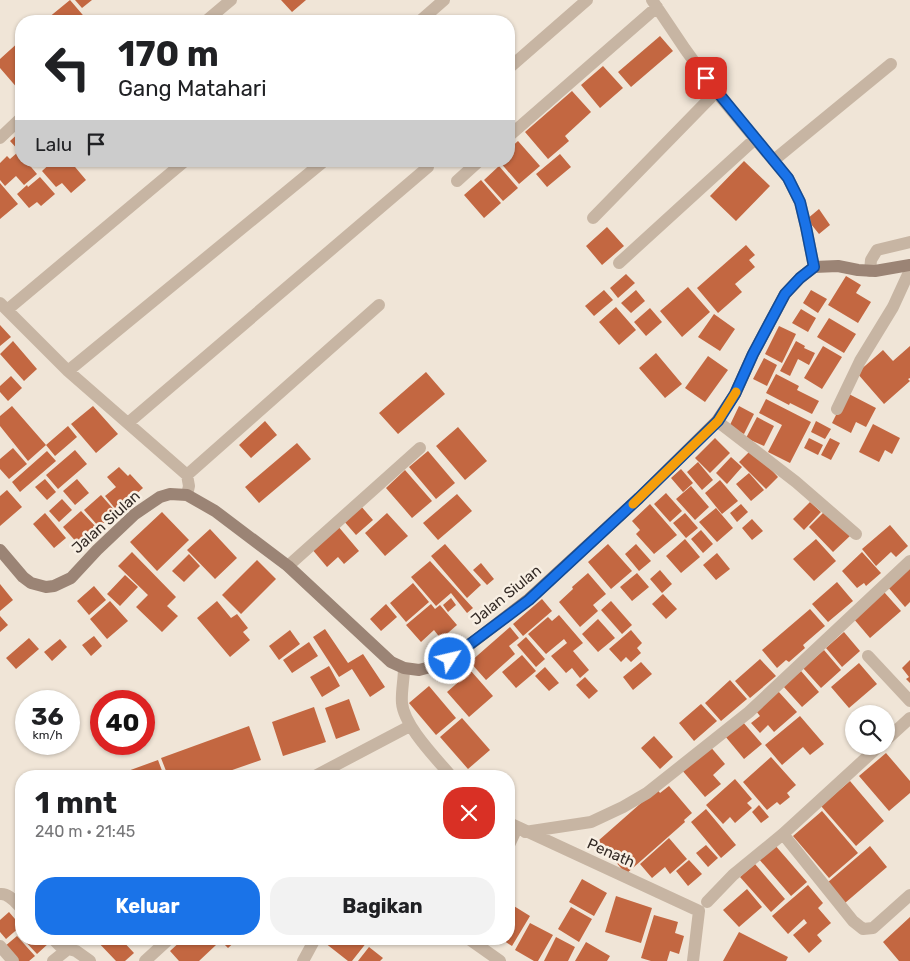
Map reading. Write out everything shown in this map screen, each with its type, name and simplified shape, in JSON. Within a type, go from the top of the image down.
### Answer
[{"type":"street","points":[[213,15],[231,0]]},
{"type":"street","points":[[427,15],[444,0]]},
{"type":"street","points":[[515,63],[587,0]]},
{"type":"street","points":[[515,131],[655,4],[716,92],[788,178],[800,202],[814,267],[872,261],[910,265]]},
{"type":"street","points":[[774,160],[891,64]]},
{"type":"street","points":[[593,218],[716,92]]},
{"type":"street","points":[[0,138],[15,124]]},
{"type":"street","points":[[619,263],[755,139]]},
{"type":"street","points":[[177,167],[3,306],[68,371],[187,475],[189,486],[187,495],[215,511],[288,566],[391,662],[404,668],[402,702],[404,714],[410,726],[446,770]]},
{"type":"street","points":[[68,371],[317,167]]},
{"type":"street","points":[[128,423],[428,167]]},
{"type":"street","points":[[456,181],[472,167]]},
{"type":"street","points":[[872,261],[877,250],[910,242]]},
{"type":"street","name":"Jalan Siulan","points":[[404,668],[419,670],[450,659],[529,600],[718,421],[735,394],[753,354],[785,294],[814,267]]},
{"type":"street","points":[[837,409],[860,361],[893,308],[910,270]]},
{"type":"street","points":[[187,475],[379,304]]},
{"type":"street","points":[[718,421],[796,482],[856,534]]},
{"type":"street","points":[[288,566],[420,448]]},
{"type":"street","name":"Jalan Siulan","points":[[0,550],[23,577],[31,583],[46,587],[54,586],[71,578],[135,514],[170,494],[187,495]]},
{"type":"street","points":[[517,828],[591,822],[648,793],[749,712],[910,561]]},
{"type":"street","points":[[868,656],[910,701]]},
{"type":"street","points":[[895,732],[910,718]]},
{"type":"street","points":[[326,770],[410,726]]},
{"type":"street","points":[[693,961],[703,906],[734,875],[783,834],[869,755]]},
{"type":"street","name":"Penath","points":[[517,828],[703,906]]},
{"type":"street","points":[[783,834],[853,921],[863,929],[872,928],[910,895]]},
{"type":"street","points":[[0,894],[10,897],[15,902]]},
{"type":"street","points":[[59,945],[64,950]]},
{"type":"street","points":[[145,961],[162,945]]},
{"type":"street","points":[[308,959],[313,945]]},
{"type":"street","points":[[477,945],[500,961]]},
{"type":"street","points":[[0,946],[13,961]]},
{"type":"street","points":[[52,961],[64,950],[73,949],[90,961]]},
{"type":"building","points":[[70,0],[83,15],[52,15]]},
{"type":"building","points":[[75,0],[92,0],[82,8]]},
{"type":"building","points":[[281,0],[306,0],[292,12]]},
{"type":"building","points":[[660,36],[673,51],[631,87],[618,72]]},
{"type":"building","points":[[15,45],[15,85],[0,68],[0,59]]},
{"type":"building","points":[[603,66],[623,88],[600,108],[581,85]]},
{"type":"building","points":[[572,91],[591,112],[565,136],[569,141],[548,159],[525,132]]},
{"type":"building","points":[[15,136],[15,146],[10,141]]},
{"type":"building","points":[[518,141],[540,166],[519,184],[504,167],[515,167],[515,144]]},
{"type":"building","points":[[560,154],[571,167],[547,187],[536,174]]},
{"type":"building","points":[[15,155],[15,167],[31,167],[37,174],[24,185],[16,176],[5,186],[0,180],[0,163],[7,156],[10,159]]},
{"type":"building","points":[[744,161],[770,186],[736,221],[710,196]]},
{"type":"building","points":[[46,167],[75,167],[86,180],[71,193],[62,183],[56,187],[42,171]]},
{"type":"building","points":[[500,167],[518,188],[503,201],[484,180]]},
{"type":"building","points":[[40,177],[55,194],[41,206],[37,202],[29,208],[17,194]]},
{"type":"building","points":[[481,180],[501,203],[484,218],[464,195]]},
{"type":"building","points":[[0,183],[18,204],[0,219]]},
{"type":"building","points":[[819,209],[830,225],[819,234],[807,219]]},
{"type":"building","points":[[607,227],[624,246],[602,265],[586,246]]},
{"type":"building","points":[[746,245],[755,255],[749,260],[755,267],[735,284],[742,292],[718,313],[697,288]]},
{"type":"building","points":[[626,274],[635,283],[618,298],[610,288]]},
{"type":"building","points":[[846,276],[861,285],[856,293],[871,302],[858,323],[828,305]]},
{"type":"building","points":[[688,287],[710,312],[682,337],[660,311]]},
{"type":"building","points":[[604,290],[613,300],[594,316],[585,306]]},
{"type":"building","points":[[636,290],[645,301],[631,313],[621,303]]},
{"type":"building","points":[[811,290],[827,299],[818,313],[803,303]]},
{"type":"building","points":[[616,307],[636,330],[619,345],[599,322]]},
{"type":"building","points":[[650,308],[662,322],[646,336],[634,322]]},
{"type":"building","points":[[801,309],[816,318],[808,332],[792,323]]},
{"type":"building","points":[[714,314],[735,329],[720,351],[698,337]]},
{"type":"building","points":[[829,318],[856,334],[844,353],[817,337]]},
{"type":"building","points":[[0,325],[11,337],[0,346]]},
{"type":"building","points":[[779,326],[796,334],[782,363],[765,354]]},
{"type":"building","points":[[13,341],[37,369],[24,381],[0,354]]},
{"type":"building","points":[[796,341],[805,346],[804,348],[815,353],[809,365],[798,359],[790,376],[780,371]]},
{"type":"building","points":[[823,346],[842,357],[822,389],[804,378]]},
{"type":"building","points":[[910,346],[910,378],[908,379],[910,381],[884,404],[857,373],[883,350],[893,361]]},
{"type":"building","points":[[656,353],[682,384],[665,398],[639,368]]},
{"type":"building","points":[[708,356],[728,370],[705,402],[685,388]]},
{"type":"building","points":[[764,358],[777,365],[767,386],[753,379]]},
{"type":"building","points":[[426,372],[445,394],[398,434],[379,413]]},
{"type":"building","points":[[776,374],[799,386],[797,390],[819,401],[812,414],[766,393]]},
{"type":"building","points":[[11,376],[22,388],[8,401],[0,392],[0,386]]},
{"type":"building","points":[[847,393],[876,408],[866,427],[856,422],[851,433],[832,423]]},
{"type":"building","points":[[766,399],[811,422],[790,463],[768,452],[782,425],[759,413]]},
{"type":"building","points":[[12,406],[46,445],[28,461],[0,426],[0,416]]},
{"type":"building","points":[[93,406],[118,434],[96,453],[71,424]]},
{"type":"building","points":[[739,406],[754,414],[744,434],[729,427]]},
{"type":"building","points":[[757,417],[774,426],[764,446],[746,438]]},
{"type":"building","points":[[265,421],[277,435],[251,458],[239,445]]},
{"type":"building","points":[[816,421],[831,429],[825,439],[811,432]]},
{"type":"building","points":[[873,424],[900,438],[892,454],[885,450],[879,462],[859,452]]},
{"type":"building","points":[[68,426],[77,437],[55,456],[46,445]]},
{"type":"building","points":[[458,427],[487,461],[465,480],[436,446]]},
{"type":"building","points":[[715,438],[730,453],[710,473],[695,458]]},
{"type":"building","points":[[809,438],[823,445],[818,455],[804,448]]},
{"type":"building","points":[[830,438],[840,443],[831,460],[821,455]]},
{"type":"building","points":[[297,443],[311,459],[259,503],[245,487]]},
{"type":"building","points":[[13,448],[27,464],[9,479],[0,469],[0,459]]},
{"type":"building","points":[[752,449],[778,477],[766,489],[739,462]]},
{"type":"building","points":[[75,450],[87,464],[58,489],[46,475]]},
{"type":"building","points":[[47,451],[56,461],[20,492],[12,482]]},
{"type":"building","points":[[428,451],[455,483],[436,499],[409,467]]},
{"type":"building","points":[[731,457],[742,467],[727,484],[716,473]]},
{"type":"building","points":[[698,462],[713,480],[702,490],[687,472]]},
{"type":"building","points":[[119,467],[128,476],[130,474],[143,488],[117,511],[105,496],[116,487],[107,477]]},
{"type":"building","points":[[681,469],[693,483],[683,492],[671,478]]},
{"type":"building","points":[[405,470],[432,501],[412,518],[386,488]]},
{"type":"building","points":[[749,473],[764,490],[751,501],[736,484]]},
{"type":"building","points":[[45,479],[56,492],[47,500],[35,487]]},
{"type":"building","points":[[77,479],[89,493],[75,505],[63,491]]},
{"type":"building","points":[[720,480],[738,501],[722,514],[705,493]]},
{"type":"building","points":[[691,486],[709,507],[695,520],[676,499]]},
{"type":"building","points":[[7,490],[22,507],[0,526],[0,496]]},
{"type":"building","points":[[666,493],[682,511],[670,522],[654,504]]},
{"type":"building","points":[[457,494],[472,511],[438,540],[423,523]]},
{"type":"building","points":[[101,495],[116,512],[99,527],[84,510]]},
{"type":"building","points":[[62,499],[72,510],[59,522],[49,511]]},
{"type":"building","points":[[810,502],[821,512],[804,530],[793,519]]},
{"type":"building","points":[[650,504],[677,535],[654,554],[636,534],[640,530],[632,521]]},
{"type":"building","points":[[741,504],[748,512],[737,522],[730,513]]},
{"type":"building","points":[[360,505],[373,520],[356,535],[343,520]]},
{"type":"building","points":[[716,508],[733,528],[717,542],[699,522]]},
{"type":"building","points":[[826,510],[851,535],[833,552],[809,527]]},
{"type":"building","points":[[81,511],[97,528],[78,544],[63,527]]},
{"type":"building","points":[[162,512],[189,540],[157,571],[130,542]]},
{"type":"building","points":[[45,513],[66,538],[54,548],[33,524]]},
{"type":"building","points":[[387,513],[408,536],[385,556],[365,533]]},
{"type":"building","points":[[685,513],[698,528],[686,538],[673,523]]},
{"type":"building","points":[[752,519],[763,531],[752,540],[742,528]]},
{"type":"building","points":[[337,525],[359,551],[344,564],[338,557],[327,567],[311,548]]},
{"type":"building","points":[[890,525],[908,546],[896,557],[891,552],[876,566],[862,549]]},
{"type":"building","points":[[210,529],[237,558],[215,579],[187,550]]},
{"type":"building","points":[[701,530],[713,544],[703,553],[691,539]]},
{"type":"building","points":[[685,539],[700,557],[681,573],[666,556]]},
{"type":"building","points":[[816,539],[836,561],[814,581],[793,559]]},
{"type":"building","points":[[445,544],[481,585],[467,598],[431,556]]},
{"type":"building","points":[[608,544],[632,571],[611,589],[588,562]]},
{"type":"building","points":[[636,544],[651,561],[639,571],[625,554]]},
{"type":"building","points":[[132,552],[176,597],[167,606],[178,616],[162,632],[136,607],[148,595],[118,566]]},
{"type":"building","points":[[862,552],[881,573],[866,586],[864,583],[857,588],[842,571]]},
{"type":"building","points":[[717,553],[730,569],[716,580],[703,565]]},
{"type":"building","points":[[189,554],[200,566],[184,582],[172,571]]},
{"type":"building","points":[[257,560],[276,579],[241,614],[222,595]]},
{"type":"building","points":[[430,561],[473,608],[467,613],[451,593],[436,606],[411,577]]},
{"type":"building","points":[[481,563],[494,579],[487,585],[473,570]]},
{"type":"building","points":[[910,566],[910,602],[905,607],[887,586]]},
{"type":"building","points":[[660,570],[672,584],[662,593],[650,579]]},
{"type":"building","points":[[588,573],[606,594],[593,605],[598,611],[580,627],[559,602]]},
{"type":"building","points":[[637,573],[649,587],[632,601],[620,587]]},
{"type":"building","points":[[125,575],[138,587],[120,606],[107,594]]},
{"type":"building","points":[[837,582],[853,601],[828,622],[812,604]]},
{"type":"building","points":[[413,583],[429,602],[406,622],[390,603]]},
{"type":"building","points":[[0,584],[13,600],[0,611]]},
{"type":"building","points":[[94,586],[106,600],[89,615],[77,601]]},
{"type":"building","points":[[884,592],[901,611],[870,638],[853,618]]},
{"type":"building","points":[[663,594],[677,609],[666,619],[652,604]]},
{"type":"building","points":[[451,598],[456,605],[448,612],[443,605]]},
{"type":"building","points":[[542,599],[552,611],[523,636],[513,624]]},
{"type":"building","points":[[110,601],[128,621],[107,639],[90,619]]},
{"type":"building","points":[[217,601],[231,618],[237,614],[248,628],[243,632],[250,640],[230,657],[197,618]]},
{"type":"building","points":[[611,601],[632,625],[622,634],[601,610]]},
{"type":"building","points":[[386,604],[397,617],[381,631],[370,619]]},
{"type":"building","points":[[431,604],[435,609],[440,605],[457,625],[441,639],[434,630],[421,642],[406,625]]},
{"type":"building","points":[[810,609],[825,626],[803,645],[805,648],[789,662],[786,660],[777,668],[762,650]]},
{"type":"building","points":[[559,615],[583,643],[573,651],[589,670],[580,678],[572,668],[566,673],[551,656],[567,643],[564,639],[546,654],[528,634],[548,617],[552,621]]},
{"type":"building","points":[[0,616],[8,625],[0,632]]},
{"type":"building","points":[[598,619],[615,638],[598,652],[582,634]]},
{"type":"building","points":[[510,627],[519,638],[509,646],[515,654],[486,680],[470,662]]},
{"type":"building","points":[[325,629],[348,663],[363,654],[385,687],[370,697],[352,669],[339,677],[313,637]]},
{"type":"building","points":[[290,630],[300,644],[279,660],[269,646]]},
{"type":"building","points":[[631,630],[642,643],[637,648],[641,653],[631,662],[626,657],[621,662],[609,649]]},
{"type":"building","points":[[844,632],[860,651],[842,667],[826,648]]},
{"type":"building","points":[[94,636],[102,646],[91,656],[82,645]]},
{"type":"building","points":[[526,637],[545,659],[536,667],[517,645]]},
{"type":"building","points":[[29,638],[39,649],[16,669],[6,658]]},
{"type":"building","points":[[60,639],[67,647],[52,661],[44,652]]},
{"type":"building","points":[[309,642],[318,656],[292,673],[283,660]]},
{"type":"building","points":[[824,650],[841,670],[821,688],[803,668]]},
{"type":"building","points":[[522,655],[536,671],[516,688],[502,672]]},
{"type":"building","points":[[760,659],[776,676],[750,698],[735,681]]},
{"type":"building","points":[[910,660],[910,683],[906,679],[909,677],[902,668]]},
{"type":"building","points":[[641,662],[652,674],[633,690],[623,677]]},
{"type":"building","points":[[859,663],[877,684],[852,705],[846,705],[831,687]]},
{"type":"building","points":[[329,666],[340,686],[322,697],[310,677]]},
{"type":"building","points":[[545,667],[559,683],[549,691],[535,676]]},
{"type":"building","points":[[471,671],[493,696],[469,717],[447,692]]},
{"type":"building","points":[[801,671],[819,692],[802,707],[783,686]]},
{"type":"building","points":[[585,677],[598,691],[589,699],[576,685]]},
{"type":"building","points":[[730,680],[747,699],[721,721],[705,703]]},
{"type":"building","points":[[429,686],[456,718],[436,735],[409,703]]},
{"type":"building","points":[[778,691],[797,712],[774,732],[768,725],[760,733],[751,723],[760,716],[756,711]]},
{"type":"building","points":[[349,699],[360,730],[336,739],[325,708]]},
{"type":"building","points":[[701,704],[717,721],[694,741],[679,723]]},
{"type":"building","points":[[314,707],[326,742],[283,756],[272,722]]},
{"type":"building","points":[[800,716],[824,744],[810,755],[803,747],[782,765],[765,745]]},
{"type":"building","points":[[462,718],[490,750],[468,769],[440,737]]},
{"type":"building","points":[[742,721],[762,744],[744,759],[725,736]]},
{"type":"building","points":[[249,726],[261,760],[232,770],[166,770],[161,758]]},
{"type":"building","points":[[654,736],[673,757],[660,769],[641,748]]},
{"type":"building","points":[[709,745],[725,764],[713,775],[721,784],[705,797],[681,769]]},
{"type":"building","points":[[884,755],[888,755],[910,781],[910,793],[889,811],[859,776]]},
{"type":"building","points":[[771,757],[796,785],[787,793],[790,797],[780,805],[777,802],[767,810],[743,782]]},
{"type":"building","points":[[158,760],[162,770],[130,770]]},
{"type":"building","points":[[735,779],[752,799],[747,803],[752,808],[735,823],[730,817],[723,824],[706,805]]},
{"type":"building","points":[[850,781],[884,821],[856,846],[821,806]]},
{"type":"building","points":[[669,786],[692,813],[684,820],[685,822],[626,874],[598,841],[657,789],[660,793]]},
{"type":"building","points":[[759,805],[769,817],[761,823],[752,812]]},
{"type":"building","points":[[706,809],[736,845],[721,858],[691,822]]},
{"type":"building","points":[[822,811],[858,853],[829,878],[793,836]]},
{"type":"building","points":[[669,838],[687,859],[670,874],[665,867],[652,878],[640,864]]},
{"type":"building","points":[[774,844],[807,882],[791,896],[758,858]]},
{"type":"building","points":[[706,845],[718,858],[708,867],[696,853]]},
{"type":"building","points":[[870,846],[887,867],[845,903],[827,883]]},
{"type":"building","points":[[689,860],[702,874],[688,886],[676,871]]},
{"type":"building","points":[[755,864],[785,899],[771,912],[740,877]]},
{"type":"building","points":[[582,879],[607,893],[594,916],[569,902]]},
{"type":"building","points":[[808,885],[823,903],[818,908],[831,923],[817,935],[822,941],[809,953],[793,935],[807,923],[804,919],[788,934],[772,916]]},
{"type":"building","points":[[747,889],[762,907],[739,927],[723,910]]},
{"type":"building","points":[[616,896],[652,908],[641,943],[605,932]]},
{"type":"building","points":[[515,907],[530,916],[515,941]]},
{"type":"building","points":[[571,907],[592,919],[579,942],[558,929]]},
{"type":"building","points":[[9,912],[15,919],[15,931],[6,939],[0,932],[0,920]]},
{"type":"building","points":[[654,915],[678,922],[675,933],[684,936],[679,954],[670,951],[667,961],[651,961],[641,958]]},
{"type":"building","points":[[910,917],[910,961],[899,961],[883,942]]},
{"type":"building","points":[[530,923],[553,935],[538,961],[534,961],[515,950]]},
{"type":"building","points":[[739,932],[788,957],[786,961],[723,961]]},
{"type":"building","points":[[556,937],[575,947],[568,961],[544,961]]},
{"type":"building","points":[[15,938],[15,945],[25,945],[35,956],[29,961],[16,961],[4,947]]},
{"type":"building","points":[[586,942],[610,956],[607,961],[575,961]]},
{"type":"building","points":[[29,945],[47,945],[37,954]]},
{"type":"building","points":[[101,945],[127,945],[134,953],[125,961],[116,961]]},
{"type":"building","points":[[176,945],[216,945],[199,961],[179,961],[170,951]]},
{"type":"building","points":[[328,945],[365,945],[352,961],[348,961]]},
{"type":"building","points":[[369,947],[383,958],[380,961],[358,961]]},
{"type":"slow traffic","points":[[633,504],[718,421],[736,392]]},
{"type":"route","points":[[450,659],[529,600],[639,498],[718,421],[735,394],[753,354],[785,294],[814,267],[800,202],[788,178],[706,78]]}]
